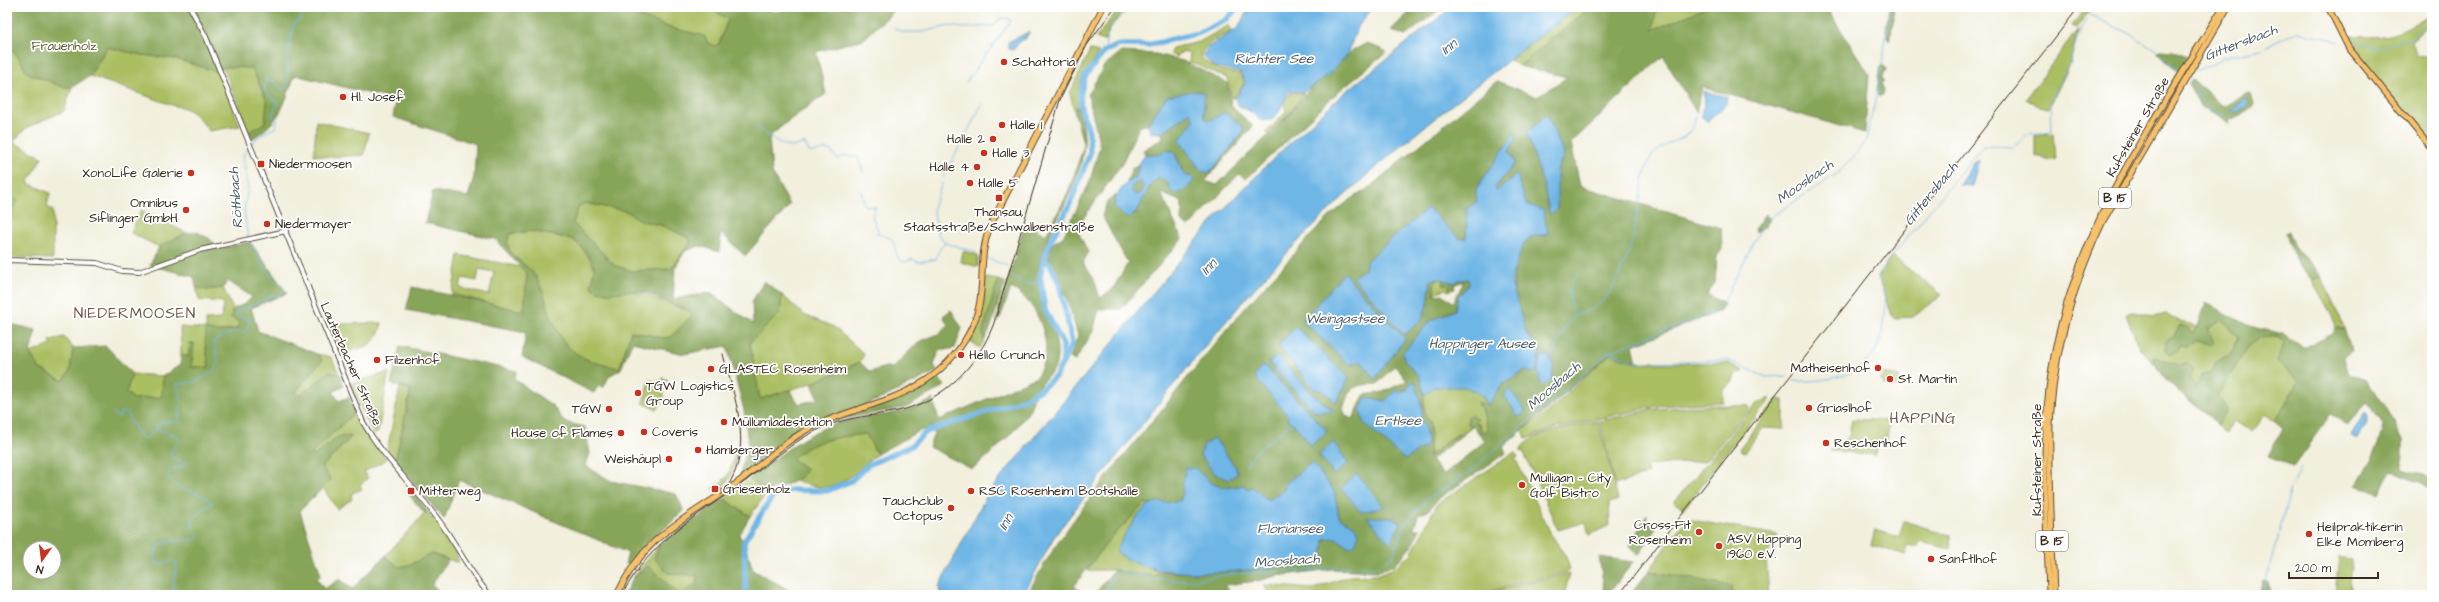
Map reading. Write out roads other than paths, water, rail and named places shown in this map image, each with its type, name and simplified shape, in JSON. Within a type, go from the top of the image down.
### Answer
[{"type":"main road","points":[[616,595],[632,564],[656,539],[683,518],[739,482],[798,436],[822,423],[885,401],[931,378],[945,367],[966,340],[980,308],[983,250],[990,226],[1103,7]]},
{"type":"main road","name":"Kufsteiner Straße","points":[[2049,595],[2046,423],[2052,369],[2066,306],[2078,266],[2098,217],[2223,7]]},
{"type":"main road","name":"Kufsteiner Straße","points":[[2054,595],[2050,424],[2059,356],[2070,308],[2091,246],[2103,221],[2228,7]]},
{"type":"main road","points":[[2328,7],[2348,47],[2432,149]]},
{"type":"street","name":"Lauterbacher Straße","points":[[190,7],[206,37],[286,231],[323,327],[368,430],[441,523],[473,575],[490,595]]},
{"type":"street","points":[[7,260],[98,263],[122,271],[139,272],[178,256],[286,231]]},
{"type":"water","name":"Richter See","points":[[1258,7],[1373,7],[1357,28],[1347,55],[1328,75],[1304,92],[1289,91],[1276,115],[1273,118],[1262,121],[1251,112],[1238,105],[1235,99],[1245,83],[1242,73],[1213,66],[1203,56],[1208,47],[1238,28],[1246,13]]},
{"type":"water","name":"Inn","points":[[1452,7],[1577,7],[1399,147],[1343,197],[1272,269],[1205,346],[1079,504],[1054,537],[1023,595],[940,595],[939,586],[988,493],[1216,217],[1278,154],[1344,93]]},
{"type":"water","points":[[1029,32],[1025,40],[1022,39],[1013,50],[1009,49],[1008,42]]},
{"type":"water","points":[[1195,91],[1204,93],[1204,117],[1209,121],[1225,112],[1242,126],[1243,132],[1210,173],[1201,171],[1179,140],[1194,120],[1190,112],[1162,133],[1150,132],[1148,124],[1167,96]]},
{"type":"water","points":[[1703,91],[1727,97],[1726,104],[1708,122],[1701,116],[1705,100]]},
{"type":"water","points":[[2245,99],[2248,100],[2248,105],[2238,112],[2231,111]]},
{"type":"water","points":[[1547,114],[1564,154],[1557,170],[1557,209],[1550,215],[1544,187],[1527,133]]},
{"type":"water","name":"Happinger Ausee","points":[[1514,134],[1517,136],[1509,151],[1515,163],[1495,188],[1497,191],[1517,174],[1526,204],[1543,210],[1548,234],[1533,236],[1524,243],[1512,276],[1512,285],[1527,335],[1540,352],[1536,372],[1533,373],[1526,370],[1501,385],[1488,405],[1481,394],[1465,387],[1434,387],[1424,395],[1420,377],[1405,361],[1402,353],[1430,321],[1455,310],[1458,296],[1469,285],[1468,279],[1459,280],[1454,283],[1437,278],[1431,280],[1428,303],[1421,321],[1404,335],[1353,277],[1365,269],[1367,260],[1428,208],[1458,238],[1466,239],[1467,208],[1477,202],[1476,189]]},
{"type":"water","points":[[1167,150],[1174,152],[1184,175],[1194,179],[1191,185],[1186,189],[1175,194],[1170,190],[1167,181],[1159,178],[1150,187],[1137,210],[1128,219],[1114,207],[1116,197],[1127,183],[1136,177],[1139,164],[1145,154],[1158,155]],"holes":[[[1140,181],[1143,185],[1142,192],[1137,195],[1132,192],[1132,186]]]},
{"type":"water","points":[[1979,160],[1972,186],[1960,185],[1973,163]]},
{"type":"water","name":"Weingastsee","points":[[1344,273],[1405,339],[1375,379],[1361,361],[1349,365],[1303,321]]},
{"type":"water","points":[[1296,327],[1349,378],[1336,402],[1323,391],[1313,388],[1278,345]]},
{"type":"water","points":[[1277,356],[1314,395],[1334,411],[1315,412],[1269,363]]},
{"type":"water","points":[[1541,356],[1550,357],[1553,365],[1552,380],[1545,385],[1540,383],[1538,372]]},
{"type":"water","points":[[1264,365],[1327,431],[1311,446],[1295,425],[1287,419],[1288,416],[1254,376]]},
{"type":"water","name":"Ertlsee","points":[[1415,381],[1422,407],[1421,421],[1425,423],[1427,445],[1405,460],[1363,422],[1360,410],[1367,397],[1385,401],[1396,390],[1398,392],[1407,390],[1411,383]]},
{"type":"water","points":[[1510,389],[1526,412],[1518,417],[1504,395]]},
{"type":"water","points":[[2365,413],[2368,416],[2366,425],[2357,439],[2351,436]]},
{"type":"water","points":[[1214,438],[1236,468],[1237,474],[1228,480],[1214,473],[1200,455],[1204,445]]},
{"type":"water","points":[[1333,442],[1348,463],[1334,475],[1319,455]]},
{"type":"water","points":[[761,450],[766,451],[766,453],[753,462],[749,461],[749,458]]},
{"type":"water","name":"Floriansee","points":[[1312,462],[1334,491],[1339,517],[1354,525],[1359,534],[1355,545],[1349,547],[1336,538],[1324,539],[1322,561],[1244,570],[1185,572],[1158,569],[1134,563],[1116,551],[1131,525],[1147,507],[1151,504],[1159,502],[1177,502],[1181,500],[1185,468],[1195,468],[1211,482],[1221,487],[1243,485],[1248,489],[1252,487],[1268,500],[1284,490],[1285,484]]},
{"type":"water","points":[[1357,474],[1384,507],[1361,512],[1341,488]]},
{"type":"water","points":[[1367,517],[1389,517],[1401,523],[1390,543]]},
{"type":"waterway","name":"Röthbach","points":[[251,144],[263,133],[276,127],[277,120],[272,115],[278,103],[264,90],[266,79],[276,83],[283,90],[288,86],[288,52],[294,23],[300,20],[306,7]]},
{"type":"waterway","points":[[1105,51],[1107,32],[1118,16],[1130,7]]},
{"type":"waterway","points":[[746,595],[744,541],[772,497],[791,490],[827,491],[851,481],[868,465],[911,446],[926,432],[1022,400],[1041,389],[1055,377],[1063,362],[1063,344],[1045,310],[1040,276],[1048,246],[1070,204],[1090,153],[1089,131],[1081,108],[1080,96],[1085,76],[1105,51],[1119,45],[1148,45],[1199,33],[1226,20],[1238,7]]},
{"type":"waterway","name":"Moosbach","points":[[1105,595],[1113,576],[1120,570],[1137,575],[1184,581],[1235,574],[1379,567],[1393,556],[1406,522],[1427,499],[1469,472],[1609,352],[1716,311],[1720,308],[1765,221],[1838,173],[1852,159],[1866,140],[1880,80],[1890,7]]},
{"type":"waterway","name":"Gittersbach","points":[[2090,15],[2128,33],[2157,50],[2179,71]]},
{"type":"waterway","points":[[895,29],[903,32],[922,32],[949,26],[963,28],[994,26],[1000,18],[1010,19],[1011,21],[966,82]]},
{"type":"waterway","name":"Gittersbach","points":[[1794,381],[1825,380],[1839,377],[1852,372],[1864,364],[1873,354],[1880,341],[1886,309],[1886,303],[1878,273],[1983,146],[2013,147],[2029,134],[2052,131],[2051,100],[2068,66],[2082,25],[2088,18]]},
{"type":"waterway","name":"Gittersbach","points":[[2350,42],[2377,48],[2411,38],[2432,18]]},
{"type":"waterway","name":"Gittersbach","points":[[2195,71],[2218,62],[2223,57],[2262,49],[2298,31],[2340,42]]},
{"type":"waterway","points":[[2190,80],[2202,103],[2211,110],[2226,116]]},
{"type":"waterway","points":[[943,178],[982,104]]},
{"type":"waterway","points":[[1697,113],[1702,110]]},
{"type":"waterway","points":[[1639,205],[1645,171],[1650,159],[1661,148],[1679,140],[1689,132],[1693,126],[1696,116]]},
{"type":"waterway","points":[[757,126],[772,138],[786,146],[792,147],[805,144],[809,152],[830,150],[836,158],[839,159],[844,156],[858,157],[863,172]]},
{"type":"waterway","name":"Röthbach","points":[[248,238],[244,210],[248,189],[243,156],[249,147]]},
{"type":"waterway","points":[[942,183],[933,208],[938,234],[945,243],[976,252]]},
{"type":"waterway","points":[[861,190],[865,206],[876,207],[872,217],[878,230],[877,233],[892,239],[899,260],[905,262],[912,259],[918,262],[936,259],[939,250],[945,243]]},
{"type":"waterway","points":[[1634,230],[1638,208]]},
{"type":"waterway","points":[[1550,357],[1556,348],[1566,326],[1572,319],[1575,316],[1598,305],[1610,291],[1625,262],[1634,234]]},
{"type":"waterway","name":"Röthbach","points":[[172,595],[177,563],[172,561],[158,565],[154,558],[158,546],[163,543],[195,539],[198,537],[193,528],[193,520],[212,503],[206,498],[178,486],[168,476],[170,470],[184,466],[185,463],[171,457],[169,454],[180,441],[177,436],[157,429],[156,426],[162,422],[179,422],[181,399],[177,384],[195,382],[214,371],[218,361],[213,341],[235,332],[245,332],[250,320],[239,316],[236,312],[266,300],[272,294],[277,297],[284,291],[283,286],[271,277],[249,241]]},
{"type":"waterway","points":[[987,258],[1007,266]]},
{"type":"waterway","points":[[1043,259],[1050,264],[1059,283],[1069,327],[1072,344],[1063,362]]},
{"type":"waterway","points":[[1574,316],[1569,295],[1571,286],[1578,274]]},
{"type":"waterway","points":[[1012,276],[1026,284],[1040,283]]},
{"type":"waterway","name":"Gittersbach","points":[[1609,352],[1636,362],[1727,360],[1766,377],[1787,376]]},
{"type":"waterway","points":[[112,411],[117,417],[120,417],[121,412],[128,413],[131,423],[135,426],[136,431],[144,439],[147,438],[151,432],[156,430]]},
{"type":"waterway","points":[[1247,465],[1255,452],[1291,424]]},
{"type":"waterway","points":[[2293,485],[2301,468]]},
{"type":"waterway","points":[[2262,595],[2291,488]]},
{"type":"railway","points":[[622,595],[634,575],[661,543],[793,444],[813,432],[833,424],[851,419],[898,411],[930,399],[944,390],[968,367],[979,353],[994,323],[1060,100],[1087,45],[1115,7]]},
{"type":"railway","points":[[1619,595],[2079,7]]},
{"type":"railway","points":[[721,495],[732,479],[738,462],[741,444],[737,408],[723,354]]},
{"type":"place","name":"Schattoria","points":[[1004,62]]},
{"type":"place","name":"Hl. Josef","points":[[343,97]]},
{"type":"place","name":"Halle 1","points":[[1002,125]]},
{"type":"place","name":"Halle 2","points":[[993,139]]},
{"type":"place","name":"Halle 3","points":[[984,153]]},
{"type":"place","name":"Niedermoosen","points":[[261,164]]},
{"type":"place","name":"Halle 4","points":[[977,167]]},
{"type":"place","name":"XonoLife Galerie","points":[[191,173]]},
{"type":"place","name":"Halle 5","points":[[970,183]]},
{"type":"place","name":"Thansau, Staatsstraße/Schwalbenstraße","points":[[999,198]]},
{"type":"place","name":"Omnibus Siflinger GmbH","points":[[186,210]]},
{"type":"place","name":"Niedermayer","points":[[267,224]]},
{"type":"place","name":"Hello Crunch","points":[[961,355]]},
{"type":"place","name":"Filzenhof","points":[[377,360]]},
{"type":"place","name":"Matheisenhof","points":[[1878,368]]},
{"type":"place","name":"GLASTEC Rosenheim","points":[[711,369]]},
{"type":"place","name":"St. Martin","points":[[1890,379]]},
{"type":"place","name":"TGW Logistics Group","points":[[638,393]]},
{"type":"place","name":"Griaslhof","points":[[1809,408]]},
{"type":"place","name":"TGW","points":[[609,409]]},
{"type":"place","name":"Müllumladestation","points":[[724,422]]},
{"type":"place","name":"Coveris","points":[[644,432]]},
{"type":"place","name":"House of Flames","points":[[621,433]]},
{"type":"place","name":"Reschenhof","points":[[1826,443]]},
{"type":"place","name":"Hamberger","points":[[698,450]]},
{"type":"place","name":"Weishäupl","points":[[669,459]]},
{"type":"place","name":"Mulligan - City Golf Bistro","points":[[1522,485]]},
{"type":"place","name":"Griesenholz","points":[[715,489]]},
{"type":"place","name":"Mitterweg","points":[[411,491]]},
{"type":"place","name":"RSC Rosenheim Bootshalle","points":[[971,491]]},
{"type":"place","name":"Tauchclub Octopus","points":[[951,508]]},
{"type":"place","name":"Cross-Fit Rosenheim","points":[[1699,532]]},
{"type":"place","name":"Heilpraktikerin Elke Momberg","points":[[2309,534]]},
{"type":"place","name":"ASV Happing 1960 e.V.","points":[[1719,546]]},
{"type":"place","name":"Sanftlhof","points":[[1931,559]]},
{"type":"district","name":"NIEDERMOOSEN","points":[[135,313]]},
{"type":"district","name":"HAPPING","points":[[1923,418]]},
{"type":"park label","name":"Frauenholz","points":[[64,46]]}]
